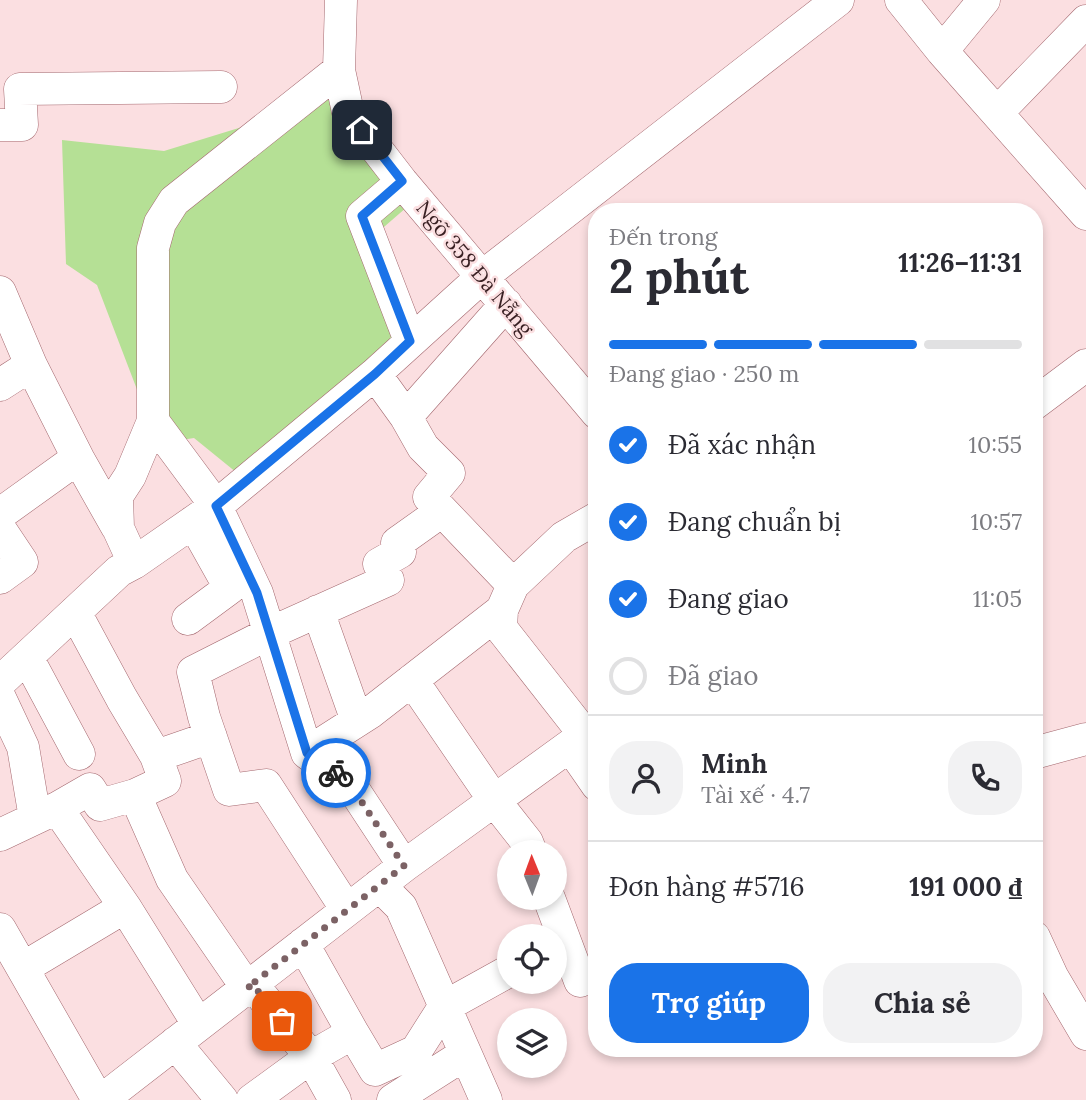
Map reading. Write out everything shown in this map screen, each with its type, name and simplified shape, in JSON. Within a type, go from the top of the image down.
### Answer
[{"type":"street","name":"Ngõ 358 Đà Nẵng","points":[[341,0],[339,70],[348,112],[402,181],[588,402]]},
{"type":"street","points":[[0,682],[119,571],[204,514],[375,374],[483,276],[838,0]]},
{"type":"street","points":[[901,0],[942,51],[1086,214]]},
{"type":"street","points":[[942,51],[984,0]]},
{"type":"street","points":[[997,113],[1086,21]]},
{"type":"street","points":[[118,528],[117,496],[130,476],[153,421],[153,248],[160,223],[174,201],[339,70]]},
{"type":"street","points":[[0,125],[22,125],[20,89],[221,87]]},
{"type":"street","points":[[402,181],[362,216],[410,341]]},
{"type":"street","points":[[0,292],[31,365],[134,563]]},
{"type":"street","points":[[406,417],[506,304]]},
{"type":"street","points":[[0,385],[31,365]]},
{"type":"street","points":[[1043,397],[1086,365]]},
{"type":"street","points":[[0,929],[100,1100],[404,866],[584,736],[501,628],[507,597],[429,497],[449,473],[423,447],[406,417],[375,374]]},
{"type":"street","points":[[153,421],[204,514],[257,593],[307,753],[350,784],[404,866]]},
{"type":"street","points":[[0,514],[78,458]]},
{"type":"street","points":[[347,910],[266,785],[229,790],[193,672],[270,633],[388,580],[379,564],[400,552],[397,542],[442,511]]},
{"type":"street","points":[[188,619],[230,588],[204,514]]},
{"type":"street","points":[[307,753],[357,721],[412,680],[507,597],[564,537],[588,523]]},
{"type":"street","points":[[0,529],[22,562],[0,578]]},
{"type":"street","points":[[318,611],[357,721]]},
{"type":"street","points":[[0,835],[90,789],[100,805],[135,795],[165,781],[156,757],[75,612]]},
{"type":"street","points":[[27,657],[79,754]]},
{"type":"street","points":[[412,680],[494,800],[525,840]]},
{"type":"street","points":[[0,698],[23,747],[46,813],[125,908],[186,1034],[222,1100]]},
{"type":"street","points":[[156,757],[208,727]]},
{"type":"street","points":[[1043,751],[1086,739]]},
{"type":"street","points":[[135,795],[172,879],[247,988]]},
{"type":"street","points":[[379,885],[401,907],[486,1100]]},
{"type":"street","points":[[23,968],[125,908]]},
{"type":"street","points":[[303,944],[376,1070],[416,1051],[444,1007],[497,978]]},
{"type":"street","points":[[567,956],[580,981]]},
{"type":"street","points":[[1043,956],[1086,1034]]},
{"type":"street","points":[[247,988],[253,985],[311,1057],[335,1100]]},
{"type":"street","points":[[252,1100],[311,1057],[353,1032]]},
{"type":"street","points":[[393,1100],[465,1054]]},
{"type":"green space","points":[[316,77],[407,207],[362,246],[415,330],[242,477],[194,438],[162,443],[141,400],[97,285],[66,264],[62,140],[164,151],[255,123]]},
{"type":"way so far","points":[[282,1021],[253,985],[247,988],[404,866],[350,784],[336,773]]},
{"type":"route","points":[[336,773],[307,753],[257,593],[216,506],[375,374],[410,341],[362,216],[402,181],[362,130]]}]
